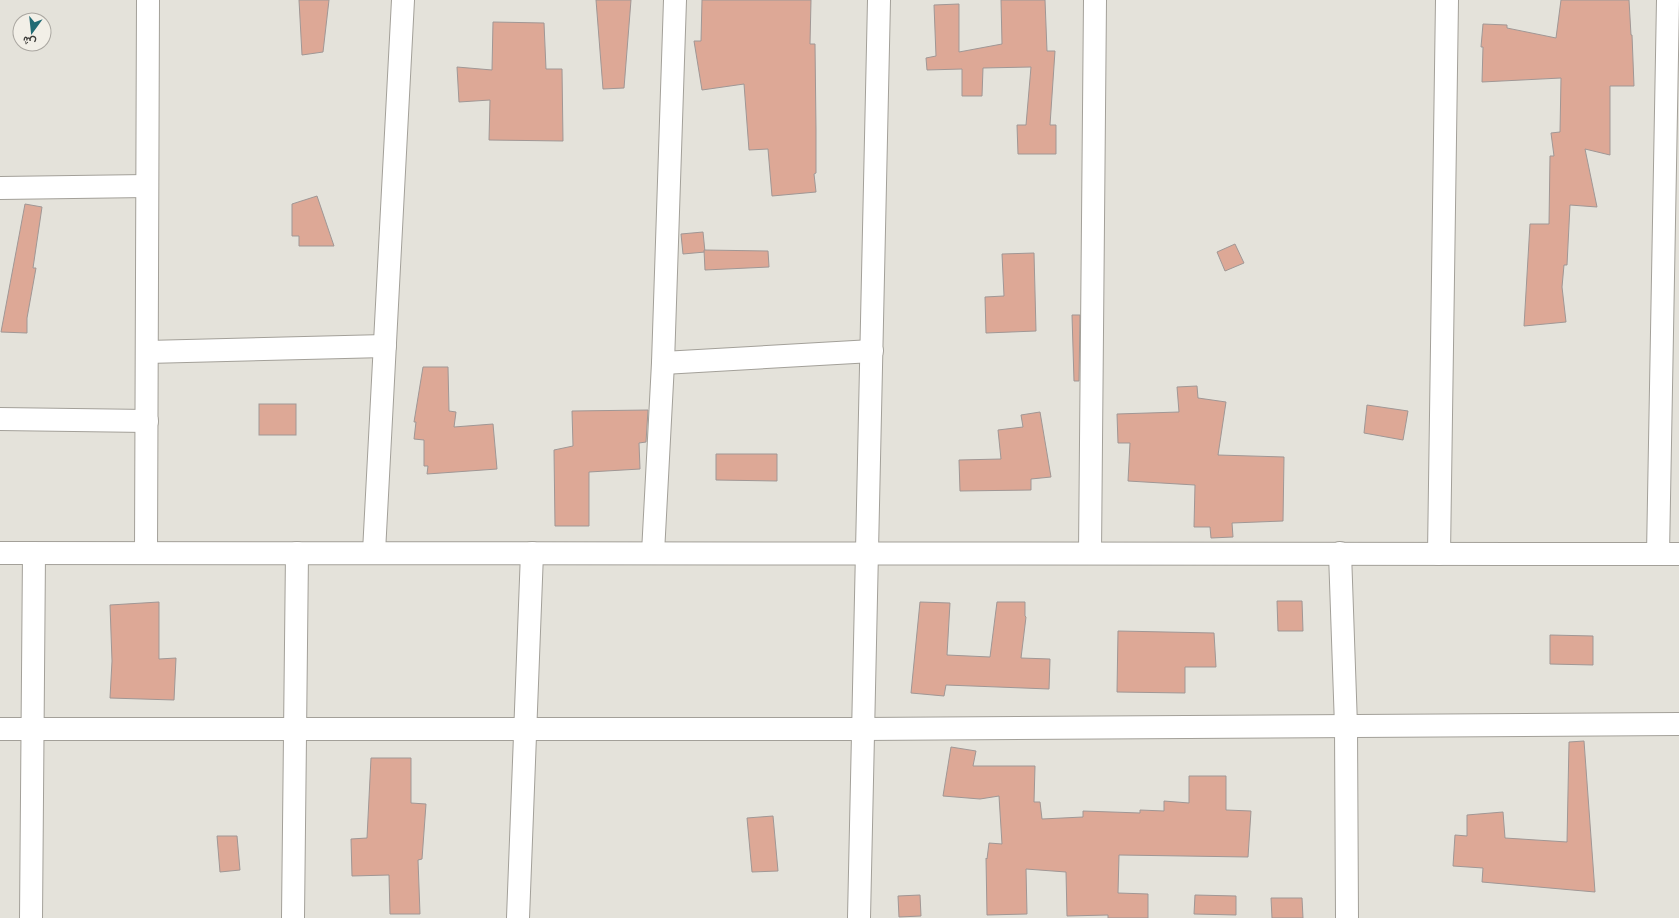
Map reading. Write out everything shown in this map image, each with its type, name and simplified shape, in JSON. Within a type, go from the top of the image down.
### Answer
[{"type":"street","points":[[146,552],[148,0]]},
{"type":"street","points":[[374,552],[403,0]]},
{"type":"street","points":[[653,553],[663,363],[675,0]]},
{"type":"street","points":[[859,918],[879,0]]},
{"type":"street","points":[[1090,553],[1096,0]]},
{"type":"street","points":[[1439,554],[1447,0]]},
{"type":"street","points":[[0,552],[1668,554],[1673,102],[1668,0]]},
{"type":"street","points":[[0,188],[147,186]]},
{"type":"street","points":[[147,352],[385,346]]},
{"type":"street","points":[[663,363],[872,351]]},
{"type":"street","points":[[0,419],[147,421]]},
{"type":"street","points":[[31,918],[34,553]]},
{"type":"street","points":[[293,918],[297,553]]},
{"type":"street","points":[[518,918],[532,553]]},
{"type":"street","points":[[1340,553],[1346,726],[1347,918]]},
{"type":"street","points":[[0,729],[863,729],[1679,724]]},
{"type":"building","points":[[299,0],[329,0],[323,52],[302,55]]},
{"type":"building","points":[[596,0],[631,0],[624,88],[603,89]]},
{"type":"building","points":[[702,0],[811,0],[810,44],[815,44],[816,173],[814,174],[816,192],[772,196],[768,149],[749,150],[744,84],[702,90],[694,41],[701,41]]},
{"type":"building","points":[[1001,0],[1045,0],[1047,51],[1055,51],[1050,125],[1056,125],[1056,154],[1018,154],[1017,125],[1026,125],[1031,67],[983,68],[982,96],[962,96],[962,69],[927,70],[926,58],[936,56],[934,5],[959,4],[959,52],[1002,44]]},
{"type":"building","points":[[1561,0],[1629,0],[1634,86],[1610,86],[1610,155],[1585,149],[1597,207],[1570,205],[1567,265],[1564,265],[1562,287],[1566,322],[1524,326],[1530,224],[1549,224],[1550,156],[1554,156],[1551,133],[1560,132],[1561,78],[1482,82],[1483,47],[1481,47],[1483,24],[1507,25],[1507,28],[1556,38]]},
{"type":"building","points":[[493,22],[544,23],[546,69],[562,69],[563,141],[489,140],[490,100],[459,102],[457,67],[492,70]]},
{"type":"building","points":[[317,196],[334,246],[299,246],[299,236],[292,236],[292,204]]},
{"type":"building","points":[[25,204],[42,207],[33,268],[36,268],[27,318],[27,333],[1,332]]},
{"type":"building","points":[[703,232],[705,252],[683,254],[681,234]]},
{"type":"building","points":[[1235,244],[1244,263],[1225,271],[1217,252]]},
{"type":"building","points":[[704,250],[768,251],[769,267],[705,270]]},
{"type":"building","points":[[1034,253],[1036,331],[986,333],[985,297],[1004,296],[1002,254]]},
{"type":"building","points":[[1072,315],[1080,315],[1079,381],[1074,381]]},
{"type":"building","points":[[423,367],[448,367],[449,411],[456,412],[454,427],[493,424],[497,469],[427,474],[428,466],[424,466],[424,440],[414,439],[416,422],[414,422]]},
{"type":"building","points":[[1197,386],[1198,398],[1226,402],[1218,455],[1284,457],[1283,521],[1232,523],[1233,537],[1211,538],[1210,527],[1194,527],[1195,485],[1128,481],[1130,443],[1118,443],[1117,414],[1179,412],[1177,387]]},
{"type":"building","points":[[259,404],[296,404],[296,435],[259,435]]},
{"type":"building","points":[[1367,405],[1408,411],[1403,440],[1364,433]]},
{"type":"building","points":[[648,410],[646,442],[639,443],[640,469],[589,472],[589,526],[555,526],[554,450],[573,446],[572,411]]},
{"type":"building","points":[[1040,412],[1051,477],[1031,479],[1031,490],[960,491],[959,460],[1001,459],[998,430],[1023,427],[1021,415]]},
{"type":"building","points":[[716,454],[777,454],[777,481],[716,480]]},
{"type":"building","points":[[1277,601],[1302,601],[1303,631],[1278,631]]},
{"type":"building","points":[[159,602],[159,659],[176,658],[174,700],[110,698],[112,661],[110,605]]},
{"type":"building","points":[[920,602],[950,603],[947,655],[990,657],[997,602],[1025,602],[1026,617],[1021,658],[1050,659],[1049,689],[946,685],[944,696],[911,693]]},
{"type":"building","points":[[1118,631],[1214,633],[1216,667],[1185,667],[1185,693],[1117,692]]},
{"type":"building","points":[[1550,635],[1593,636],[1593,665],[1550,664]]},
{"type":"building","points":[[1584,741],[1595,892],[1482,882],[1483,868],[1453,866],[1455,835],[1467,836],[1467,815],[1503,812],[1505,838],[1567,842],[1569,742]]},
{"type":"building","points":[[951,747],[976,751],[973,766],[1035,766],[1034,802],[1040,802],[1042,819],[1083,817],[1083,811],[1140,813],[1140,810],[1164,811],[1164,801],[1189,803],[1189,776],[1226,776],[1226,810],[1251,811],[1248,857],[1119,855],[1118,893],[1148,894],[1148,918],[1108,918],[1108,915],[1067,916],[1066,872],[1026,869],[1027,914],[987,915],[986,858],[987,859],[989,843],[1002,844],[999,796],[980,799],[943,796]]},
{"type":"building","points":[[371,758],[411,758],[411,803],[426,804],[422,859],[418,860],[420,914],[390,914],[389,875],[352,876],[351,839],[367,838]]},
{"type":"building","points":[[773,816],[778,871],[752,872],[747,818]]},
{"type":"building","points":[[217,836],[237,836],[240,870],[220,872]]},
{"type":"building","points":[[920,895],[921,916],[899,917],[898,896]]},
{"type":"building","points":[[1195,895],[1236,896],[1236,915],[1194,914]]},
{"type":"building","points":[[1271,898],[1302,898],[1303,918],[1272,918]]}]
